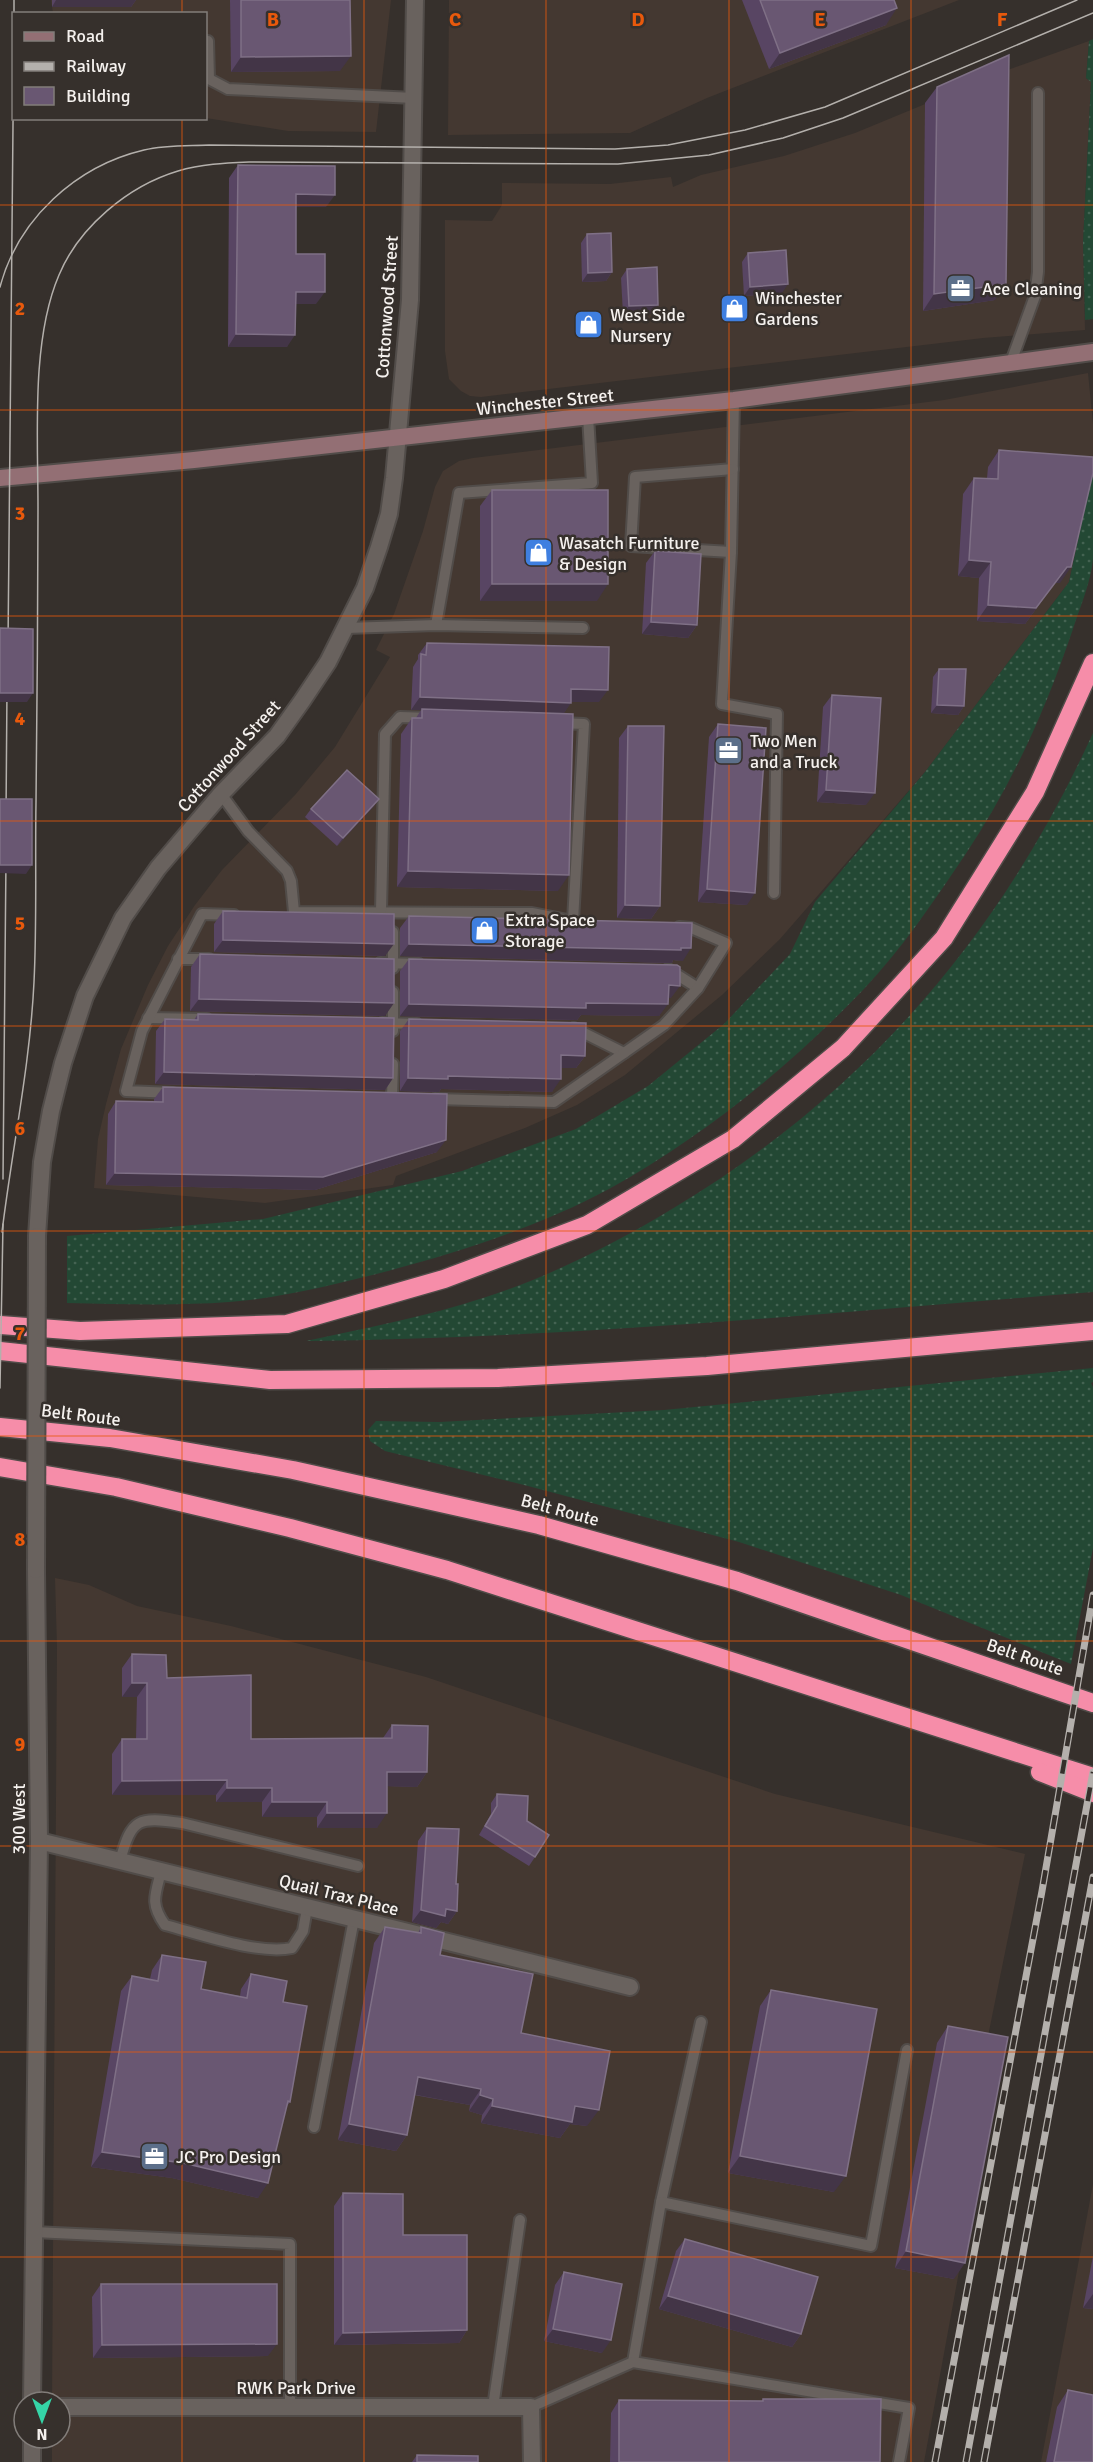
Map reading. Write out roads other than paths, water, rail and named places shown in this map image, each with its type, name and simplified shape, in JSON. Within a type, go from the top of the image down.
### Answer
[{"type":"highway","points":[[0,1325],[80,1331],[287,1324],[444,1279],[587,1225],[733,1139],[843,1048],[944,938],[1035,792],[1093,663]]},
{"type":"highway","points":[[0,1351],[270,1380],[498,1378],[707,1366],[1093,1331]]},
{"type":"highway","name":"Belt Route","points":[[0,1426],[110,1438],[293,1470],[539,1525],[737,1581],[1093,1703]]},
{"type":"highway","points":[[0,1467],[128,1490],[290,1528],[447,1570],[1093,1777]]},
{"type":"highway","points":[[893,1714],[1093,1793]]},
{"type":"main road","name":"Winchester Street","points":[[0,478],[397,438],[734,400],[1093,352]]},
{"type":"street","name":"Cottonwood Street","points":[[36,1236],[42,1162],[63,1063],[85,996],[123,918],[158,868],[221,795],[277,736],[328,662],[364,588],[389,514],[410,300],[416,0]]},
{"type":"street","name":"300 West","points":[[32,2390],[39,1841],[36,1236]]},
{"type":"street","name":"Quail Trax Place","points":[[39,1841],[630,1987]]},
{"type":"street","name":"RWK Park Drive","points":[[72,2408],[531,2407]]},
{"type":"street","points":[[531,2407],[532,2462]]},
{"type":"lane","points":[[207,41],[209,79],[228,89],[414,98]]},
{"type":"lane","points":[[1011,362],[1035,296],[1038,272],[1038,93]]},
{"type":"lane","points":[[734,400],[731,552],[722,704],[777,714],[774,893]]},
{"type":"lane","points":[[436,626],[459,493],[592,483],[588,416]]},
{"type":"lane","points":[[731,552],[631,546],[634,477],[733,469]]},
{"type":"lane","points":[[345,628],[436,626],[583,628]]},
{"type":"lane","points":[[381,911],[385,734],[400,717],[446,718]]},
{"type":"lane","points":[[550,723],[584,724],[573,921]]},
{"type":"lane","points":[[221,795],[248,831],[287,871],[291,881],[294,912]]},
{"type":"lane","points":[[381,1098],[398,1098],[393,1050],[393,911]]},
{"type":"lane","points":[[282,913],[393,911],[532,913],[600,924]]},
{"type":"lane","points":[[186,1093],[126,1091],[142,1031],[202,914],[247,915]]},
{"type":"lane","points":[[427,1099],[554,1102],[664,1025],[698,988],[726,943],[691,928],[668,927]]},
{"type":"lane","points":[[178,959],[225,960]]},
{"type":"lane","points":[[369,963],[428,964]]},
{"type":"lane","points":[[660,969],[671,970],[698,988]]},
{"type":"lane","points":[[148,1018],[218,1019]]},
{"type":"lane","points":[[369,1023],[427,1025]]},
{"type":"lane","points":[[566,1028],[578,1029],[624,1053]]},
{"type":"lane","points":[[120,1861],[127,1834],[138,1822],[154,1820],[182,1823],[358,1866]]},
{"type":"lane","points":[[161,1872],[155,1896],[155,1911],[165,1925],[253,1947],[278,1951],[292,1948],[303,1931],[307,1908]]},
{"type":"lane","points":[[314,2127],[354,1919]]},
{"type":"lane","points":[[633,2362],[661,2202],[701,2022]]},
{"type":"lane","points":[[661,2202],[872,2246],[908,2050]]},
{"type":"lane","points":[[493,2407],[520,2220]]},
{"type":"lane","points":[[34,2232],[290,2244],[290,2408]]},
{"type":"lane","points":[[531,2407],[633,2362],[909,2408],[899,2462]]},
{"type":"tram line","points":[[14,0],[14,12]]},
{"type":"tram line","points":[[0,287],[21,239],[53,199],[73,182],[95,169],[144,150],[168,146],[209,145],[615,149],[668,145],[745,130],[825,107],[1077,0]]},
{"type":"tram line","points":[[2,1232],[25,1076],[34,982],[38,618],[37,420],[40,359],[50,301],[59,275],[68,257],[92,225],[107,211],[141,187],[178,171],[213,164],[249,162],[618,164],[709,155],[783,138],[843,118],[1093,13]]},
{"type":"tram line","points":[[8,645],[13,120]]},
{"type":"tram line","points":[[6,816],[7,687]]},
{"type":"tram line","points":[[3,1179],[6,858]]},
{"type":"tram line","points":[[0,1388],[3,1224]]},
{"type":"railway","points":[[935,2462],[1042,1891],[1093,1595]]},
{"type":"railway","points":[[966,2462],[1093,1772]]},
{"type":"railway","points":[[984,2462],[1093,1877]]},
{"type":"place","name":"Ace Cleaning","points":[[961,289]]},
{"type":"place","name":"Winchester Gardens","points":[[734,308]]},
{"type":"place","name":"West Side Nursery","points":[[589,325]]},
{"type":"place","name":"Wasatch Furniture & Design","points":[[538,553]]},
{"type":"place","name":"Two Men and a Truck","points":[[729,751]]},
{"type":"place","name":"Extra Space Storage","points":[[484,930]]},
{"type":"place","name":"JC Pro Design","points":[[155,2157]]}]
